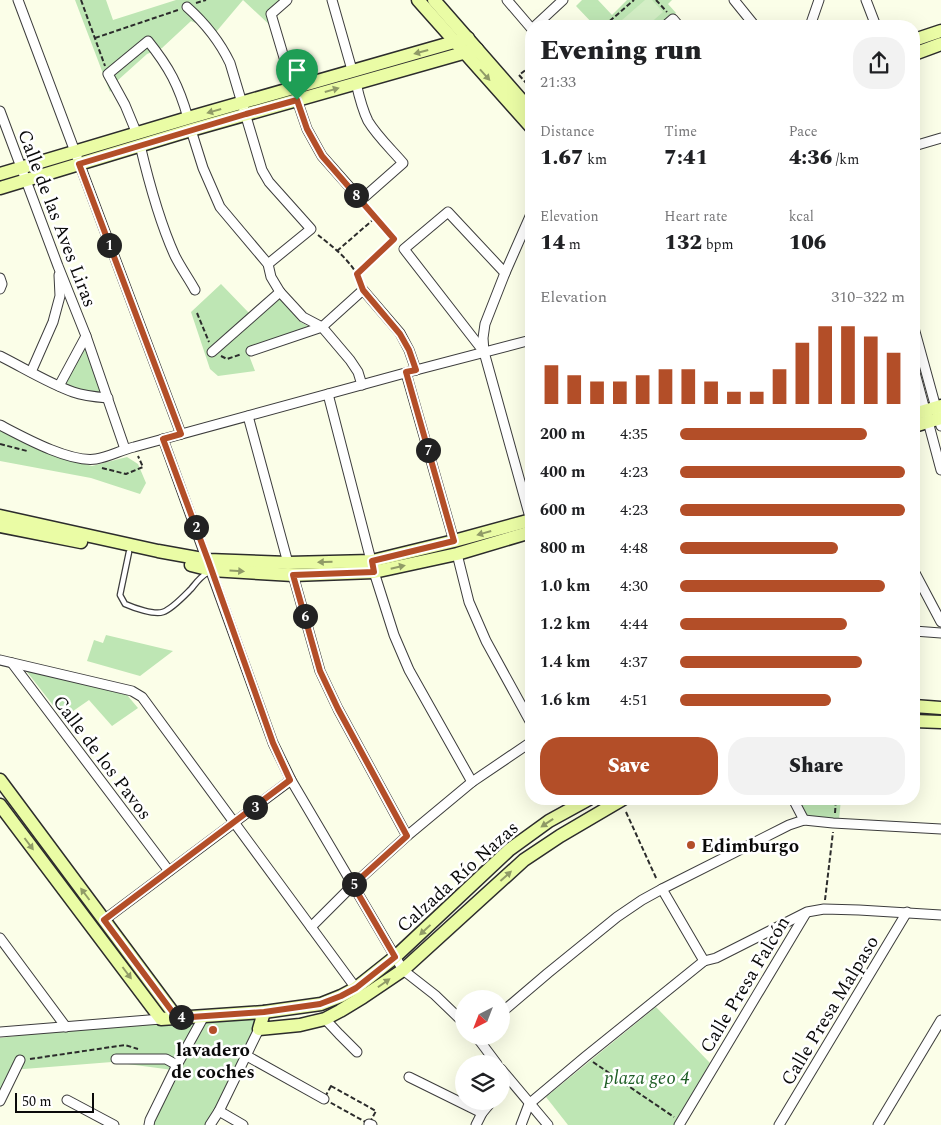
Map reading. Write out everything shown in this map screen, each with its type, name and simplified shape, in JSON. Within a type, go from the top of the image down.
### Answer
[{"type":"street","points":[[18,0],[181,434]]},
{"type":"street","points":[[287,0],[271,14],[307,129],[322,156],[361,200],[403,162],[368,121],[356,84]]},
{"type":"street","points":[[332,0],[352,70]]},
{"type":"street","points":[[418,0],[462,40]]},
{"type":"street","points":[[434,0],[462,40],[525,119]]},
{"type":"street","points":[[507,0],[525,21]]},
{"type":"street","points":[[541,20],[563,0]]},
{"type":"street","points":[[734,0],[750,20]]},
{"type":"street","points":[[812,20],[819,0]]},
{"type":"street","points":[[866,0],[874,20]]},
{"type":"street","points":[[186,7],[206,25],[223,48],[230,63],[262,170],[269,182],[311,229],[268,264]]},
{"type":"street","points":[[920,38],[941,30]]},
{"type":"street","points":[[295,94],[352,70],[462,40]]},
{"type":"street","points":[[195,290],[176,257],[160,218],[149,184],[139,139],[125,105],[108,74],[148,41],[162,58],[182,97],[203,168],[220,207],[268,264],[271,277],[280,292],[303,317],[322,327],[350,360],[358,372],[362,384]]},
{"type":"street","points":[[920,52],[941,44]]},
{"type":"street","points":[[0,188],[26,180],[76,158],[244,108],[295,94],[356,84],[471,51]]},
{"type":"street","points":[[471,51],[525,105]]},
{"type":"street","name":"Calle de las Aves Liras","points":[[0,111],[86,336],[125,449]]},
{"type":"street","points":[[920,144],[941,138]]},
{"type":"street","points":[[0,174],[21,167],[76,158]]},
{"type":"street","points":[[484,352],[404,249],[448,212],[505,273]]},
{"type":"street","points":[[525,228],[485,324],[483,338],[484,352],[525,499]]},
{"type":"street","points":[[31,372],[53,322],[60,296],[58,266]]},
{"type":"street","points":[[0,278],[2,284],[0,289]]},
{"type":"street","points":[[251,351],[322,327],[363,290],[400,334],[409,350],[416,370]]},
{"type":"street","points":[[212,352],[280,292]]},
{"type":"street","name":"Calle de las Aves Liras","points":[[59,386],[86,336]]},
{"type":"street","points":[[0,425],[34,442],[71,456],[96,459],[125,449],[362,384],[525,342]]},
{"type":"street","points":[[0,356],[74,392],[108,398]]},
{"type":"street","points":[[920,356],[933,416],[941,470]]},
{"type":"street","points":[[406,372],[456,548],[469,602],[486,640],[525,713]]},
{"type":"street","points":[[920,384],[933,416]]},
{"type":"street","points":[[328,394],[373,566],[394,635],[409,670],[472,782]]},
{"type":"street","points":[[248,416],[288,563]]},
{"type":"street","points":[[920,423],[933,416]]},
{"type":"street","points":[[163,439],[273,743],[290,780],[403,970],[435,995],[455,1014]]},
{"type":"street","points":[[0,516],[47,531],[129,552],[157,554]]},
{"type":"street","points":[[456,548],[525,522]]},
{"type":"street","points":[[0,526],[47,531],[210,565],[293,575],[373,566],[525,533]]},
{"type":"street","points":[[210,565],[288,563],[373,566]]},
{"type":"street","points":[[293,575],[320,671],[338,709],[407,836]]},
{"type":"street","points":[[920,582],[941,622]]},
{"type":"street","points":[[920,631],[941,633]]},
{"type":"street","points":[[0,660],[138,694],[360,992]]},
{"type":"street","name":"Calle de los Pavos","points":[[12,663],[169,871]]},
{"type":"street","points":[[920,706],[941,708]]},
{"type":"street","points":[[920,721],[941,722]]},
{"type":"street","points":[[311,927],[353,885],[407,836],[472,782],[525,746]]},
{"type":"street","points":[[0,780],[177,1018]]},
{"type":"street","points":[[104,920],[290,780]]},
{"type":"street","points":[[0,805],[161,1019]]},
{"type":"street","name":"Calzada Río Nazas","points":[[259,1029],[300,1025],[325,1019],[340,1011],[509,850],[549,821],[578,805]]},
{"type":"street","name":"Calzada Río Nazas","points":[[0,1032],[264,1012],[320,1004],[341,996],[360,992],[403,970],[524,860],[560,836],[613,805]]},
{"type":"street","points":[[796,805],[804,820]]},
{"type":"street","points":[[510,1005],[617,917],[642,900],[789,825],[804,820],[941,829]]},
{"type":"street","points":[[662,889],[704,961]]},
{"type":"street","points":[[521,1125],[529,1104],[704,961],[716,958],[807,912],[824,910],[907,912],[941,915]]},
{"type":"street","name":"Calle Presa Falcón","points":[[680,1123],[807,912]]},
{"type":"street","name":"Calle Presa Malpaso","points":[[779,1125],[907,912]]},
{"type":"street","points":[[0,938],[66,1027]]},
{"type":"street","points":[[210,1125],[219,1112],[247,1056],[264,1012]]},
{"type":"street","points":[[149,1125],[177,1064],[204,1016]]},
{"type":"street","points":[[325,1019],[357,1052]]},
{"type":"street","points":[[878,1125],[941,1020]]},
{"type":"street","points":[[247,1056],[324,1100]]},
{"type":"street","points":[[116,1059],[166,1059],[177,1064]]},
{"type":"street","points":[[0,1101],[20,1060]]},
{"type":"street","points":[[408,1077],[482,1113]]},
{"type":"street","points":[[510,1080],[548,1125]]},
{"type":"street","points":[[67,1100],[114,1125]]},
{"type":"street","points":[[476,1125],[484,1110]]},
{"type":"street","points":[[219,1112],[243,1125]]},
{"type":"lane","points":[[129,552],[120,595],[125,604],[158,613],[169,609],[190,590],[210,565]]},
{"type":"path","points":[[81,0],[108,74]]},
{"type":"path","points":[[95,38],[206,0]]},
{"type":"path","points":[[611,20],[634,0]]},
{"type":"path","points":[[656,0],[673,20]]},
{"type":"path","points":[[525,70],[519,75],[525,82]]},
{"type":"path","points":[[361,200],[404,249]]},
{"type":"path","points":[[337,251],[376,217]]},
{"type":"path","points":[[311,229],[337,251],[357,274],[363,290]]},
{"type":"path","points":[[357,274],[394,239]]},
{"type":"path","points":[[197,313],[212,352],[228,360],[251,351]]},
{"type":"path","points":[[624,805],[662,889]]},
{"type":"path","points":[[824,910],[836,805]]},
{"type":"path","points":[[20,1060],[125,1045],[142,1050]]},
{"type":"path","points":[[585,1057],[680,1123]]},
{"type":"path","points":[[331,1086],[376,1110],[371,1124],[324,1100],[331,1086]]},
{"type":"green space","points":[[75,0],[106,0],[113,20],[176,0],[243,0],[216,32],[191,21],[162,48],[147,54],[117,81],[110,92]]},
{"type":"green space","points":[[243,0],[291,0],[276,15],[274,29]]},
{"type":"green space","points":[[582,0],[598,0],[612,15],[627,0],[672,0],[668,4],[676,13],[668,20],[589,20],[576,6]]},
{"type":"green space","points":[[645,0],[652,0],[663,12],[654,20],[622,20]]},
{"type":"green space","points":[[221,284],[249,313],[275,290],[299,321],[311,328],[248,349],[255,371],[218,376],[210,369],[191,312]]},
{"type":"green space","points":[[86,343],[106,396],[83,392],[62,385]]},
{"type":"green space","points":[[0,430],[74,461],[92,466],[127,457],[138,464],[146,483],[140,494],[91,478],[0,461]]},
{"type":"green space","points":[[106,635],[173,651],[140,676],[87,661],[94,640],[103,643]]},
{"type":"green space","points":[[24,668],[127,695],[138,708],[112,726],[89,700],[63,718]]},
{"type":"green space","points":[[799,805],[840,805],[839,820],[805,818]]},
{"type":"green space","name":"plaza geo 4","points":[[656,1007],[710,1063],[674,1125],[568,1125],[546,1097]]},
{"type":"green space","points":[[262,1014],[207,1125],[151,1125],[205,1018]]},
{"type":"green space","points":[[199,1022],[173,1070],[112,1062],[11,1070],[0,1090],[0,1038],[95,1026]]},
{"type":"place","name":"Edimburgo","points":[[691,845]]},
{"type":"place","name":"lavadero de coches","points":[[213,1030]]},
{"type":"route","points":[[297,100],[307,129],[322,156],[394,239],[357,274],[363,290],[400,334],[409,350],[416,370],[406,372],[454,541],[372,561],[374,572],[293,575],[320,671],[338,709],[407,836],[353,885],[395,957],[356,988],[320,1004],[264,1012],[177,1018],[104,920],[290,780],[273,743],[163,439],[181,434],[79,164],[297,100]]}]
